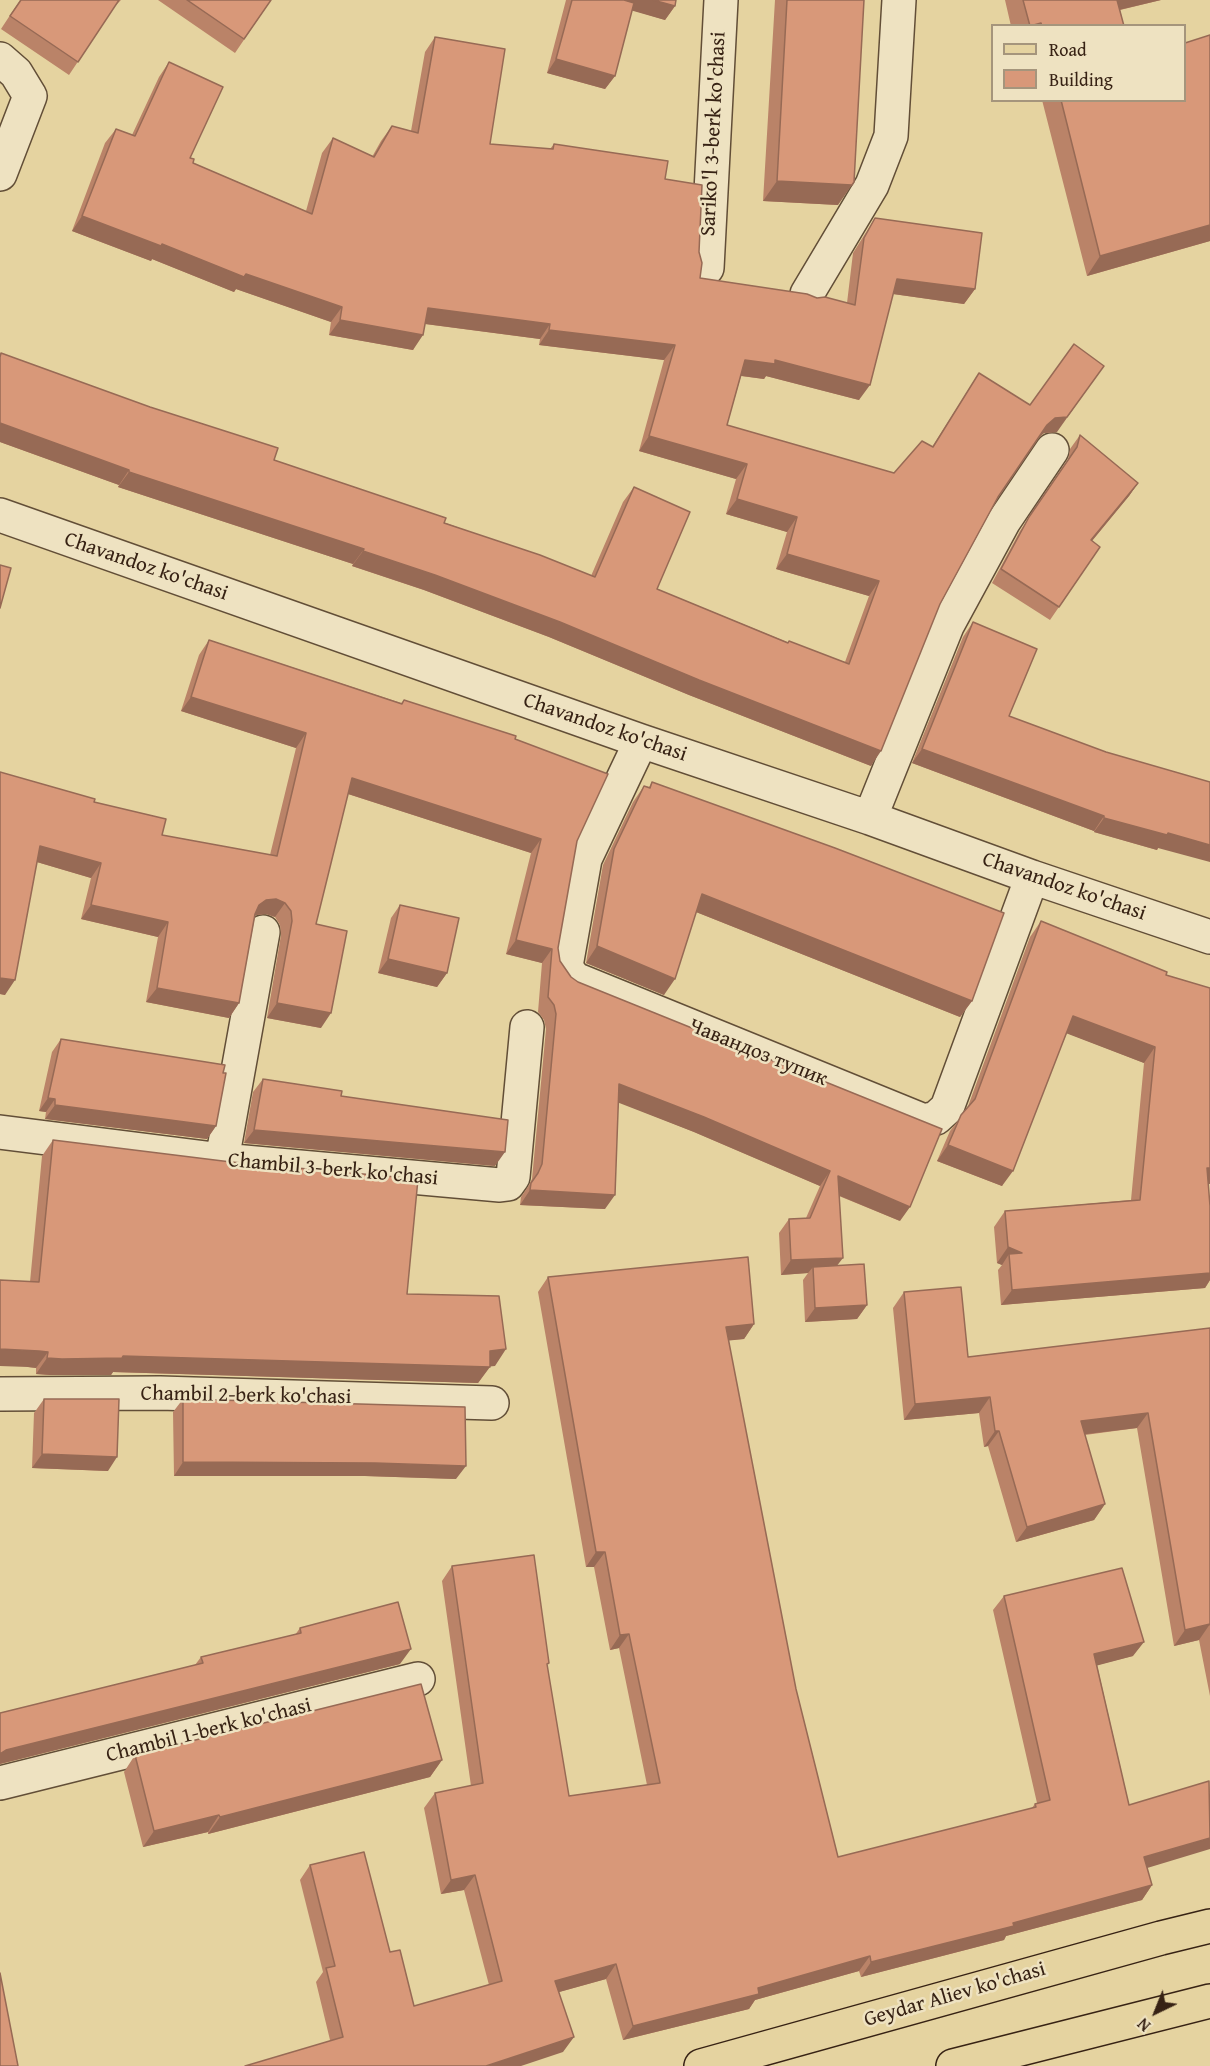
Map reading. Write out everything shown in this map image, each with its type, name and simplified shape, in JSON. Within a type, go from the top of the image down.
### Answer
[{"type":"main road","name":"Geydar Aliev ko'chasi","points":[[702,2066],[775,2056],[1161,1938],[1210,1926]]},
{"type":"main road","points":[[953,2066],[1210,2001]]},
{"type":"street","name":"Sariko'l 3-berk ko'chasi","points":[[706,268],[721,0]]},
{"type":"street","points":[[807,294],[872,185],[891,136],[899,0]]},
{"type":"street","points":[[0,59],[16,73],[30,96],[0,174]]},
{"type":"street","points":[[870,818],[947,626],[1004,521],[1052,450]]},
{"type":"street","name":"Chavandoz ko'chasi","points":[[0,515],[641,741],[1210,937]]},
{"type":"street","name":"Чавандоз тупик","points":[[641,741],[585,859],[566,966],[572,977],[924,1121],[936,1118],[947,1108],[1032,877]]},
{"type":"street","points":[[222,1160],[263,932]]},
{"type":"street","name":"Chambil 3-berk ko'chasi","points":[[0,1132],[222,1160],[508,1184],[513,1177],[527,1028]]},
{"type":"street","name":"Chambil 2-berk ko'chasi","points":[[0,1394],[159,1394],[492,1403]]},
{"type":"street","name":"Chambil 1-berk ko'chasi","points":[[0,1784],[418,1679]]},
{"type":"building","points":[[21,0],[119,0],[78,62],[10,16]]},
{"type":"building","points":[[187,0],[271,0],[244,39]]},
{"type":"building","points":[[572,0],[624,0],[634,3],[615,76],[556,59]]},
{"type":"building","points":[[653,0],[676,0],[675,6]]},
{"type":"building","points":[[787,0],[864,0],[854,182],[852,185],[777,181]]},
{"type":"building","points":[[1023,0],[1117,0],[1123,24],[1041,23],[1029,24]]},
{"type":"building","points":[[1210,35],[1210,225],[1100,256],[1062,102],[1186,102],[1186,43]]},
{"type":"building","points":[[435,37],[505,49],[490,144],[553,149],[554,144],[668,161],[665,179],[702,185],[700,278],[807,294],[817,298],[825,297],[855,305],[864,238],[875,218],[982,233],[975,289],[897,279],[870,385],[775,360],[775,364],[745,360],[727,425],[894,473],[922,441],[933,447],[979,373],[1030,405],[1074,344],[1104,366],[1067,417],[1055,418],[1047,425],[998,497],[940,604],[881,751],[699,680],[560,622],[435,575],[363,551],[364,549],[129,472],[129,470],[0,423],[1,353],[150,407],[278,448],[274,460],[446,518],[444,523],[540,555],[595,577],[634,487],[690,512],[657,589],[788,643],[789,641],[849,664],[879,581],[787,554],[797,517],[737,499],[747,464],[649,436],[675,345],[549,330],[550,324],[428,308],[423,335],[340,320],[342,307],[246,274],[244,277],[162,244],[161,246],[82,216],[116,129],[135,136],[169,62],[223,87],[190,158],[194,159],[193,163],[312,214],[333,138],[374,157],[392,126],[418,133]]},
{"type":"building","points":[[1080,435],[1138,483],[1091,540],[1100,547],[1059,607],[1001,569],[1029,517],[1077,447]]},
{"type":"building","points":[[0,565],[11,568],[0,608]]},
{"type":"building","points":[[973,622],[1037,649],[1009,716],[1106,752],[1210,782],[1210,845],[1104,818],[1104,816],[922,749]]},
{"type":"building","points":[[209,640],[402,704],[404,700],[516,736],[515,739],[608,774],[577,841],[558,948],[560,961],[571,977],[578,982],[942,1129],[910,1207],[838,1176],[843,1258],[791,1260],[789,1219],[810,1218],[830,1171],[704,1117],[619,1084],[615,1195],[530,1190],[531,1183],[542,1164],[556,1014],[554,1005],[548,997],[552,949],[516,940],[541,839],[352,778],[316,924],[347,931],[331,1013],[277,1003],[292,921],[291,911],[285,903],[276,899],[266,900],[259,905],[255,914],[239,1003],[157,988],[168,922],[91,905],[101,863],[40,846],[15,980],[0,978],[0,772],[95,799],[94,802],[166,819],[162,835],[277,856],[306,733],[191,697]]},
{"type":"building","points":[[652,782],[835,848],[1004,913],[972,1001],[702,894],[675,979],[597,946],[614,849],[644,786],[650,788]]},
{"type":"building","points":[[400,905],[459,918],[447,973],[388,959]]},
{"type":"building","points":[[1041,921],[1167,972],[1166,975],[1210,988],[1210,1168],[1207,1168],[1210,1206],[1210,1273],[1012,1290],[1009,1254],[1022,1253],[1008,1247],[1005,1211],[1140,1200],[1155,1047],[1073,1016],[1013,1171],[948,1145],[961,1115],[975,1099]]},
{"type":"building","points":[[61,1039],[225,1065],[223,1073],[226,1073],[216,1126],[55,1105],[55,1099],[48,1098]]},
{"type":"building","points":[[263,1079],[342,1091],[341,1096],[508,1120],[505,1152],[254,1130]]},
{"type":"building","points":[[53,1140],[231,1162],[418,1179],[407,1294],[499,1296],[506,1349],[490,1351],[490,1367],[123,1356],[122,1358],[62,1359],[47,1358],[48,1352],[0,1349],[0,1280],[39,1282]]},
{"type":"building","points":[[748,1257],[754,1324],[726,1327],[796,1689],[838,1857],[1036,1807],[1035,1804],[1050,1800],[1004,1596],[1122,1568],[1144,1642],[1094,1654],[1129,1805],[1209,1781],[1210,1838],[1144,1857],[1152,1885],[1013,1923],[1014,1926],[871,1962],[870,1956],[758,1988],[759,1994],[633,2026],[616,1964],[555,1981],[574,2037],[486,2066],[245,2066],[343,2037],[326,1968],[335,1966],[310,1865],[364,1852],[390,1952],[400,1950],[414,2006],[502,1981],[475,1875],[451,1880],[435,1793],[483,1783],[452,1566],[534,1555],[549,1663],[547,1664],[569,1796],[660,1783],[629,1634],[620,1635],[605,1552],[596,1552],[548,1277]]},
{"type":"building","points":[[864,1264],[867,1305],[815,1308],[813,1267]]},
{"type":"building","points":[[961,1287],[968,1357],[1210,1328],[1210,1624],[1185,1630],[1148,1413],[1081,1421],[1105,1504],[1027,1527],[999,1431],[995,1431],[990,1397],[915,1404],[904,1292]]},
{"type":"building","points":[[44,1399],[119,1399],[117,1457],[42,1454]]},
{"type":"building","points":[[183,1399],[465,1407],[466,1466],[183,1462]]},
{"type":"building","points":[[398,1602],[411,1649],[6,1750],[0,1754],[0,1713],[203,1663],[201,1657],[301,1633],[300,1628]]},
{"type":"building","points":[[421,1684],[442,1760],[220,1817],[219,1815],[154,1831],[135,1755]]},
{"type":"building","points":[[0,1973],[18,2066],[0,2066]]}]
